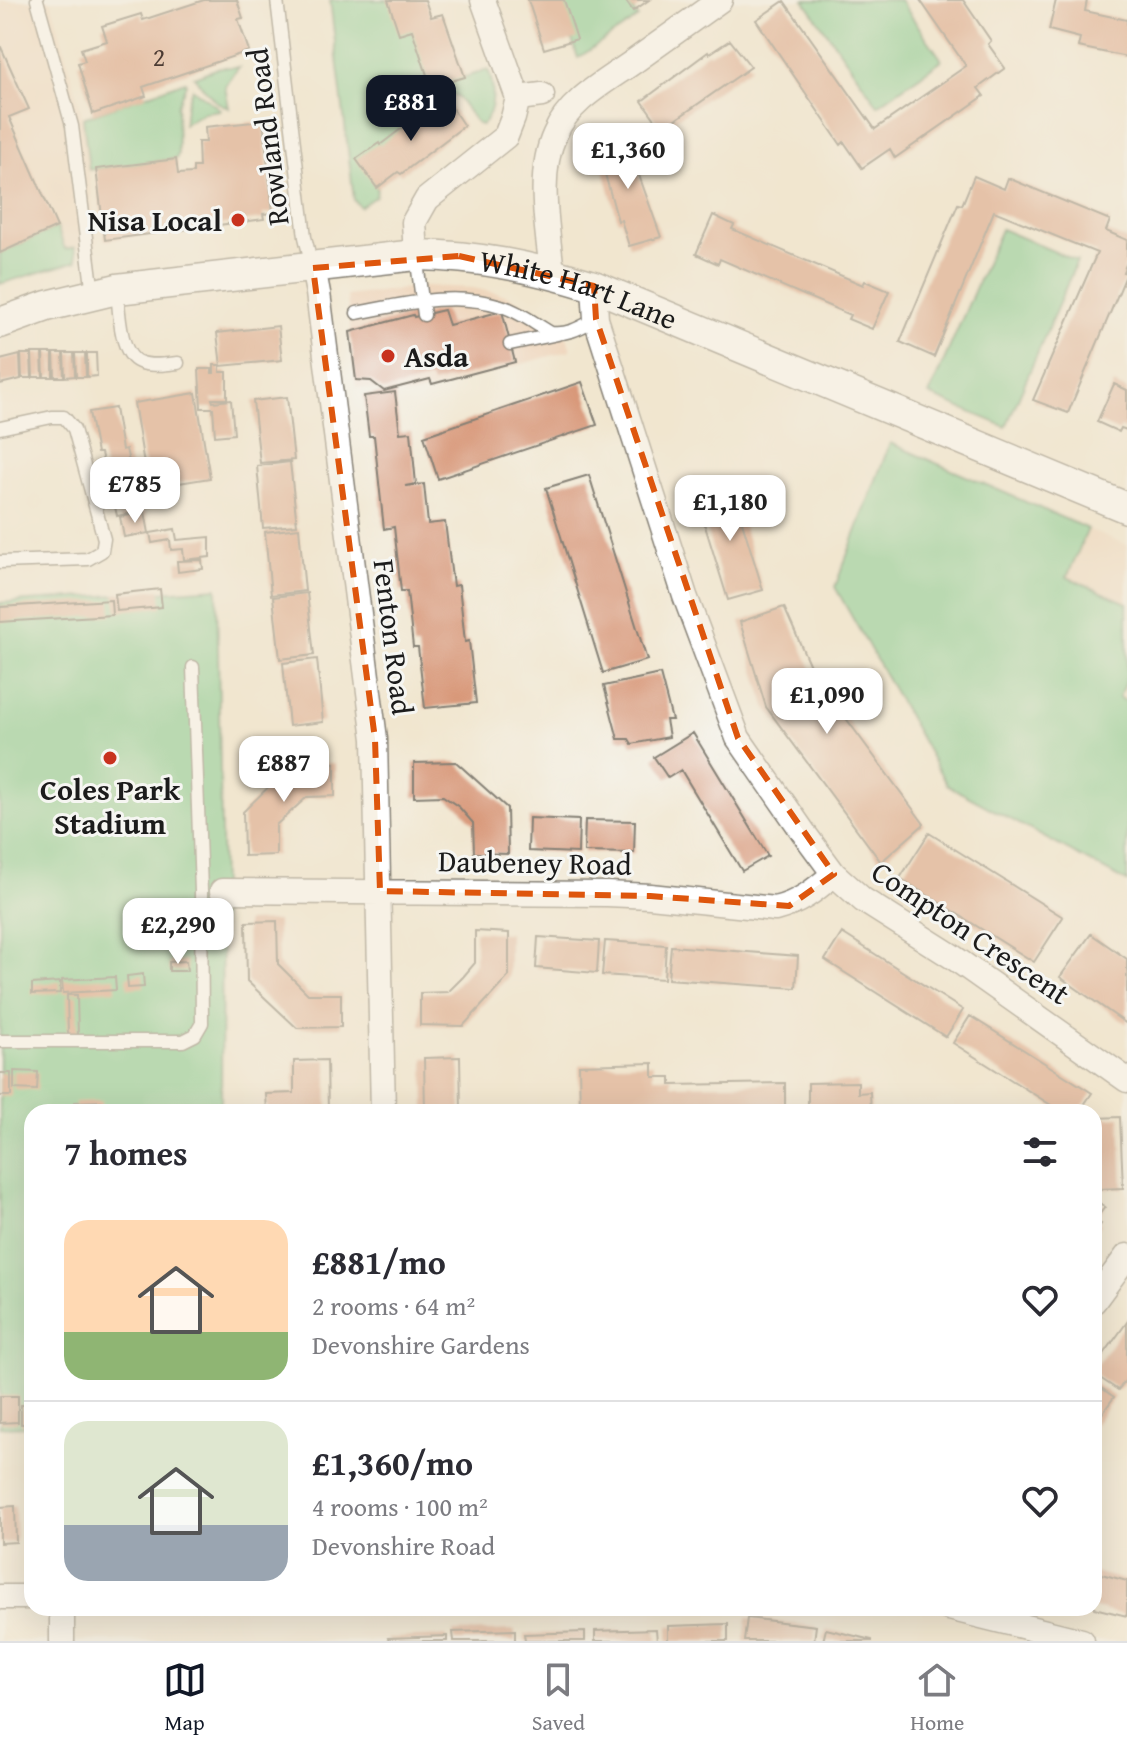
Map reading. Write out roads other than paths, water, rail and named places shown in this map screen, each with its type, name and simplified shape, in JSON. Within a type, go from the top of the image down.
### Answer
[{"type":"street","points":[[416,255],[414,222],[427,199],[506,136],[518,98],[483,0]]},
{"type":"street","points":[[552,273],[546,183],[554,134],[562,121],[582,99],[720,0]]},
{"type":"street","points":[[518,98],[542,95]]},
{"type":"street","name":"White Hart Lane","points":[[0,323],[47,306],[105,292],[416,255],[507,262],[594,286],[1127,508]]},
{"type":"street","name":"Fenton Road","points":[[313,268],[375,739],[383,1104]]},
{"type":"street","name":"Compton Crescent","points":[[594,286],[596,319],[685,596],[738,738],[834,874],[863,900],[953,957],[1127,1080]]},
{"type":"street","name":"Daubeney Road","points":[[212,891],[650,896],[775,909],[808,897],[834,874]]},
{"type":"street","points":[[1102,1290],[1127,1256]]},
{"type":"street","points":[[0,1597],[24,1597]]},
{"type":"street","points":[[62,1616],[62,1641]]},
{"type":"street","points":[[981,1616],[1082,1641]]},
{"type":"lane","points":[[37,0],[72,126],[105,292],[129,355],[137,362],[146,364],[178,363]]},
{"type":"lane","name":"Rowland Road","points":[[277,0],[305,237],[313,268]]},
{"type":"lane","points":[[416,255],[424,315]]},
{"type":"lane","points":[[357,313],[420,301],[450,299],[490,303],[558,334]]},
{"type":"lane","points":[[510,344],[570,333],[596,319]]},
{"type":"lane","points":[[0,428],[64,417],[74,429],[104,539],[102,551],[88,559],[0,562]]},
{"type":"lane","points":[[0,1041],[183,1041],[195,1035],[202,1023],[212,891],[193,667]]},
{"type":"place","name":"Nisa Local","points":[[238,220]]},
{"type":"place","name":"Asda","points":[[388,356]]},
{"type":"place","name":"Coles Park Stadium","points":[[110,758]]}]
